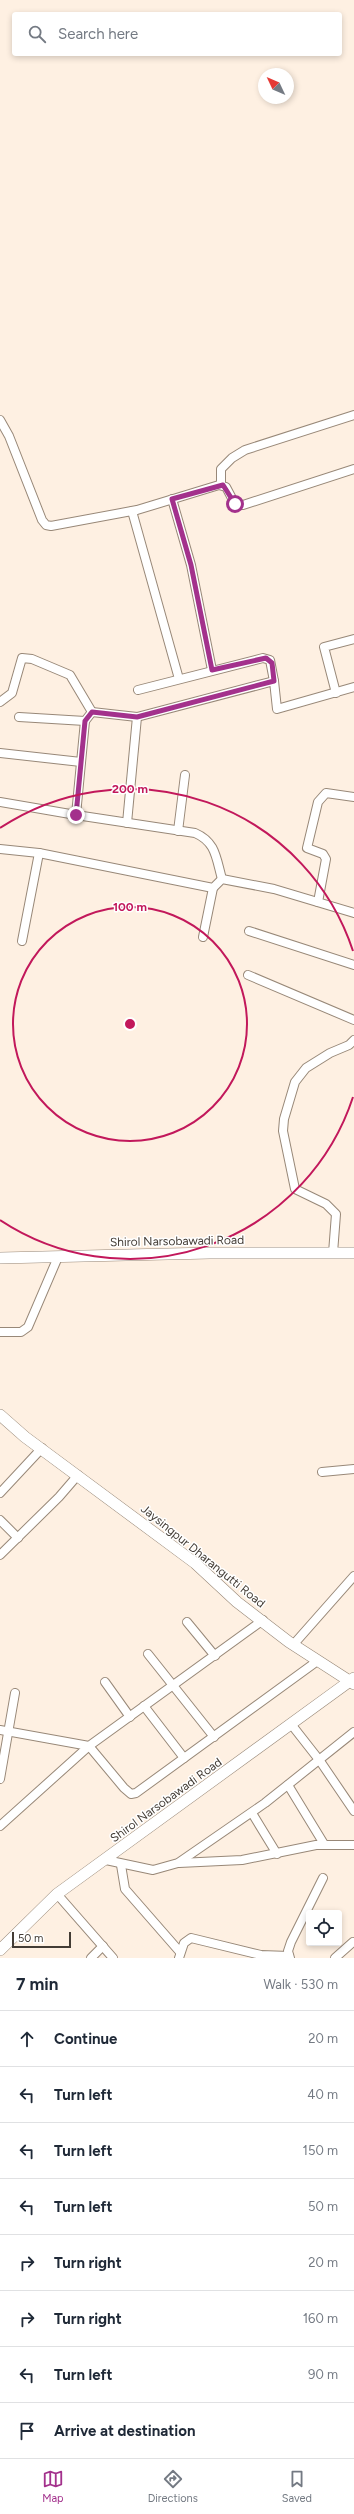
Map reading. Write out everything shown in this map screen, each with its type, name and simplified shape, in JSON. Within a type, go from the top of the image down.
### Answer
[{"type":"main road","name":"Shirol Narsobawadi Road","points":[[0,1258],[210,1253],[354,1253]]},
{"type":"main road","name":"Jaysingpur Dharangutti Road","points":[[0,1415],[195,1563],[237,1602],[263,1620],[293,1645],[316,1662],[353,1681]]},
{"type":"main road","name":"Shirol Narsobawadi Road","points":[[0,1950],[57,1894],[106,1860],[291,1724],[353,1681]]},
{"type":"street","points":[[221,485],[221,469],[239,453],[354,415]]},
{"type":"street","points":[[0,420],[9,436],[46,525],[59,526],[132,511],[221,485],[226,487],[233,500],[239,505],[354,469]]},
{"type":"street","points":[[172,499],[191,565],[212,670]]},
{"type":"street","points":[[132,511],[179,679]]},
{"type":"street","points":[[336,693],[324,647],[354,639]]},
{"type":"street","points":[[0,702],[12,693],[22,658],[32,659],[70,675],[92,712]]},
{"type":"street","points":[[138,690],[212,670],[266,658],[272,663],[277,709],[354,687]]},
{"type":"street","points":[[92,712],[137,717],[274,681]]},
{"type":"street","points":[[76,815],[85,721],[92,712]]},
{"type":"street","points":[[19,717],[85,721]]},
{"type":"street","points":[[127,823],[137,717]]},
{"type":"street","points":[[0,753],[80,762]]},
{"type":"street","points":[[178,831],[186,775]]},
{"type":"street","points":[[318,902],[326,859],[323,854],[307,848],[318,802],[326,793],[354,797]]},
{"type":"street","points":[[0,802],[195,833],[208,840],[212,845],[222,879]]},
{"type":"street","points":[[0,849],[39,853],[213,888]]},
{"type":"street","points":[[22,941],[39,853]]},
{"type":"street","points":[[222,879],[274,889],[354,913]]},
{"type":"street","points":[[203,937],[213,888],[222,879]]},
{"type":"street","points":[[249,931],[354,965]]},
{"type":"street","points":[[248,975],[354,1020]]},
{"type":"street","points":[[333,1253],[336,1214],[326,1204],[295,1189],[283,1131],[287,1107],[300,1075],[323,1056],[344,1048],[354,1040]]},
{"type":"street","points":[[344,1048],[354,1051]]},
{"type":"street","points":[[0,1332],[21,1332],[28,1327],[58,1257]]},
{"type":"street","points":[[0,1493],[42,1448]]},
{"type":"street","points":[[322,1472],[354,1469]]},
{"type":"street","points":[[0,1555],[59,1497],[78,1475]]},
{"type":"street","points":[[0,1520],[18,1538]]},
{"type":"street","points":[[293,1645],[354,1576]]},
{"type":"street","points":[[0,1826],[89,1746],[263,1620]]},
{"type":"street","points":[[187,1622],[215,1656]]},
{"type":"street","points":[[148,1654],[214,1736]]},
{"type":"street","points":[[0,1730],[8,1733],[89,1746],[124,1788],[131,1794],[136,1793],[316,1662]]},
{"type":"street","points":[[105,1682],[130,1716]]},
{"type":"street","points":[[0,1779],[15,1693]]},
{"type":"street","points":[[144,1706],[184,1758]]},
{"type":"street","points":[[291,1724],[320,1760],[354,1811]]},
{"type":"street","points":[[178,1864],[252,1813],[354,1732]]},
{"type":"street","points":[[288,1785],[324,1844]]},
{"type":"street","points":[[252,1813],[277,1854]]},
{"type":"street","points":[[106,1860],[121,1865],[153,1870],[178,1864],[242,1860],[324,1844],[354,1845]]},
{"type":"street","points":[[121,1865],[125,1889],[180,1955],[186,1940],[191,1938],[261,1955],[289,1957],[291,1942],[323,1878]]},
{"type":"street","points":[[57,1894],[113,1958]]},
{"type":"street","points":[[335,1958],[353,1942]]},
{"type":"street","points":[[91,1958],[103,1946]]},
{"type":"route","points":[[76,815],[85,721],[92,712],[137,717],[159,713],[274,681],[272,663],[266,658],[212,670],[191,565],[172,499],[223,485],[226,487],[235,504]]}]
